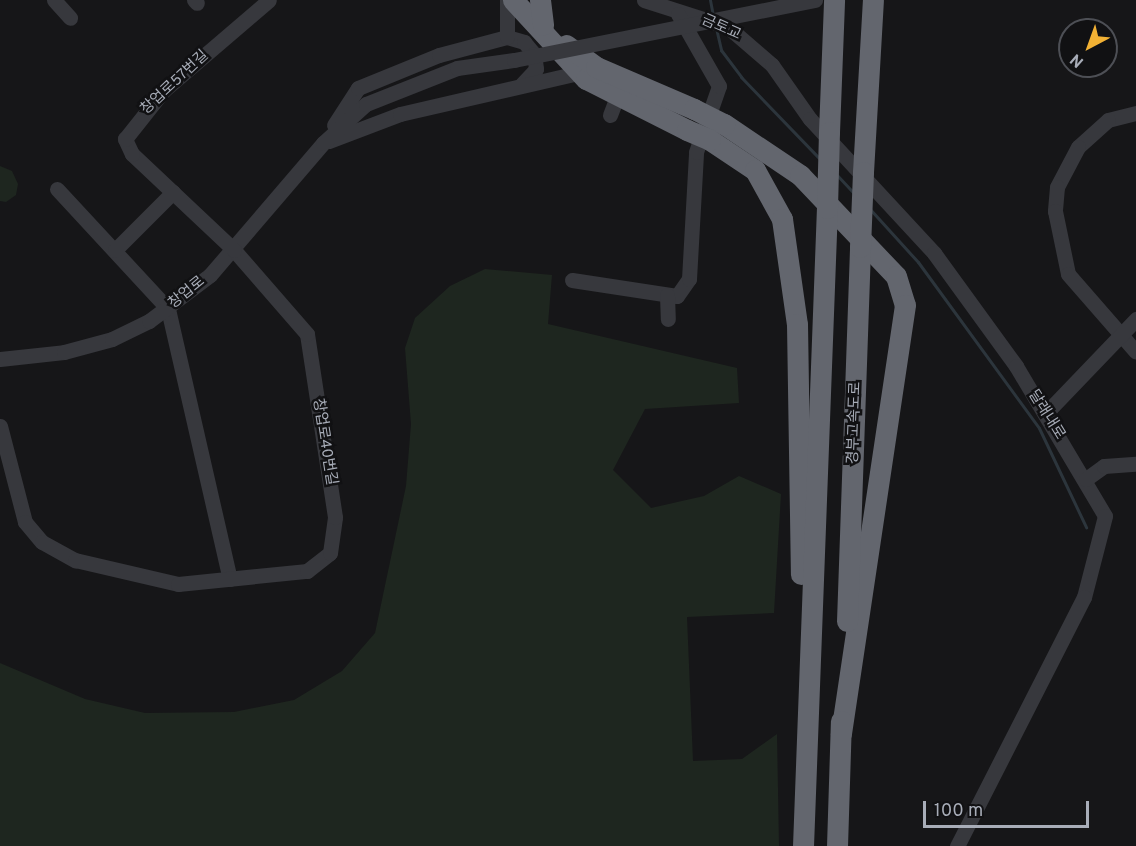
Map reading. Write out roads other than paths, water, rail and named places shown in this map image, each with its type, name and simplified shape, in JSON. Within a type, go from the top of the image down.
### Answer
[{"type":"highway","points":[[513,0],[578,73],[614,106],[687,129],[717,132],[800,175],[896,276],[905,305],[841,734]]},
{"type":"highway","points":[[523,0],[543,25],[581,59],[694,109],[755,170],[782,219],[797,324],[807,732]]},
{"type":"highway","points":[[540,0],[543,25]]},
{"type":"highway","points":[[803,846],[834,0]]},
{"type":"highway","name":"경부고속도로","points":[[837,846],[863,172],[873,0]]},
{"type":"street","points":[[54,0],[69,18]]},
{"type":"street","name":"창업로57번길","points":[[234,250],[132,154],[127,133],[164,90],[269,0]]},
{"type":"street","points":[[507,0],[507,37]]},
{"type":"street","points":[[572,280],[677,296],[689,279],[696,152],[719,86],[675,5],[644,0]]},
{"type":"street","points":[[323,143],[366,104],[396,89],[457,68],[514,60],[815,0]]},
{"type":"street","name":"금토교","points":[[675,5],[749,40]]},
{"type":"street","points":[[323,143],[358,88],[439,55],[507,37],[525,42],[534,54],[536,69],[520,86]]},
{"type":"street","name":"달래내로","points":[[749,40],[810,119],[934,253],[1045,414],[1086,479],[1105,516],[1084,597],[957,846]]},
{"type":"street","points":[[323,143],[400,114],[578,73]]},
{"type":"street","points":[[1136,113],[1108,120],[1078,147],[1057,187],[1055,211],[1068,274],[1120,337],[1136,352]]},
{"type":"street","name":"창업로","points":[[0,359],[112,339],[168,309],[234,250],[323,143]]},
{"type":"street","points":[[57,189],[168,309],[230,579]]},
{"type":"street","points":[[115,250],[173,192]]},
{"type":"street","name":"창업로40번길","points":[[0,426],[22,515],[48,546],[86,564],[160,583],[230,579],[313,569],[330,553],[336,531],[307,335],[234,250]]},
{"type":"street","points":[[667,295],[668,319]]},
{"type":"street","points":[[1045,414],[1136,319]]},
{"type":"street","points":[[1086,479],[1104,466],[1136,464]]},
{"type":"waterway","points":[[710,0],[713,16]]},
{"type":"waterway","points":[[716,28],[721,50],[741,77],[820,159]]},
{"type":"waterway","points":[[836,174],[854,193]]},
{"type":"waterway","points":[[869,208],[918,262],[1039,428],[1086,527]]}]
